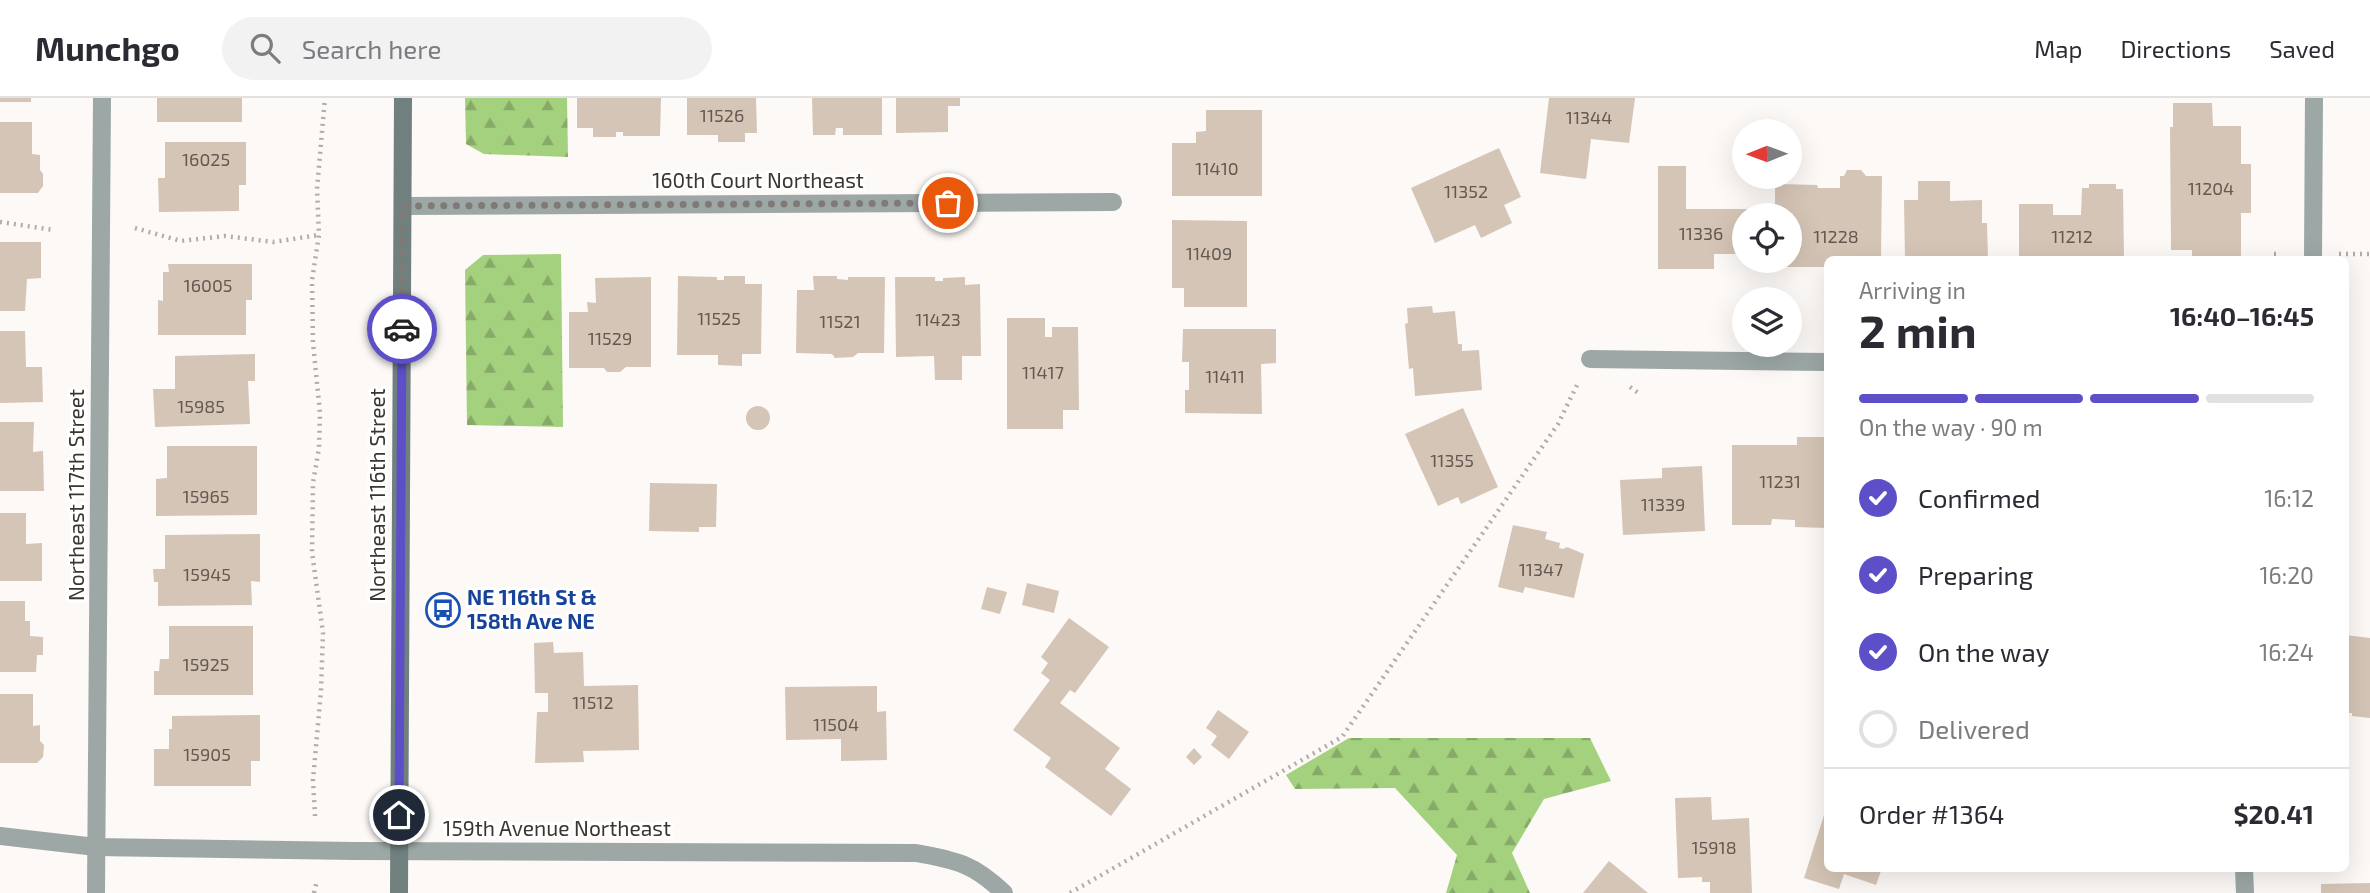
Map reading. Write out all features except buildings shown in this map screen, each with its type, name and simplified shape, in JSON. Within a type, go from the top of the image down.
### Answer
[{"type":"street","name":"Northeast 117th Street","points":[[96,893],[102,98]]},
{"type":"street","name":"Northeast 116th Street","points":[[399,893],[403,98]]},
{"type":"street","points":[[2313,256],[2314,98]]},
{"type":"street","name":"160th Court Northeast","points":[[403,206],[1113,202]]},
{"type":"street","points":[[1590,359],[1824,362]]},
{"type":"street","name":"159th Avenue Northeast","points":[[0,836],[96,847],[916,853],[955,859],[985,875],[1004,893]]},
{"type":"street","points":[[2244,872],[2245,893]]},
{"type":"path","points":[[315,816],[313,780],[323,632],[312,552],[313,483],[319,448],[320,413],[313,344],[312,280],[318,235],[317,189],[325,98]]},
{"type":"path","points":[[0,222],[54,230]]},
{"type":"path","points":[[135,228],[181,241],[225,236],[273,242],[318,235]]},
{"type":"path","points":[[2274,254],[2281,254]]},
{"type":"path","points":[[2340,254],[2370,254]]},
{"type":"path","points":[[1070,893],[1342,737],[1558,424],[1590,359]]},
{"type":"path","points":[[314,893],[317,880]]},
{"type":"green space","points":[[465,98],[567,98],[568,157],[484,154],[466,144]]},
{"type":"green space","points":[[561,254],[563,427],[467,425],[465,270],[483,255]]},
{"type":"green space","points":[[1349,738],[1590,738],[1611,781],[1544,799],[1512,853],[1530,893],[1446,893],[1457,855],[1395,788],[1295,789],[1286,775]]},
{"type":"way so far","points":[[402,329],[403,206],[948,203]]},
{"type":"place","name":"NE 116th St & 158th Ave NE","points":[[443,610]]},
{"type":"route","points":[[399,815],[402,329]]}]
